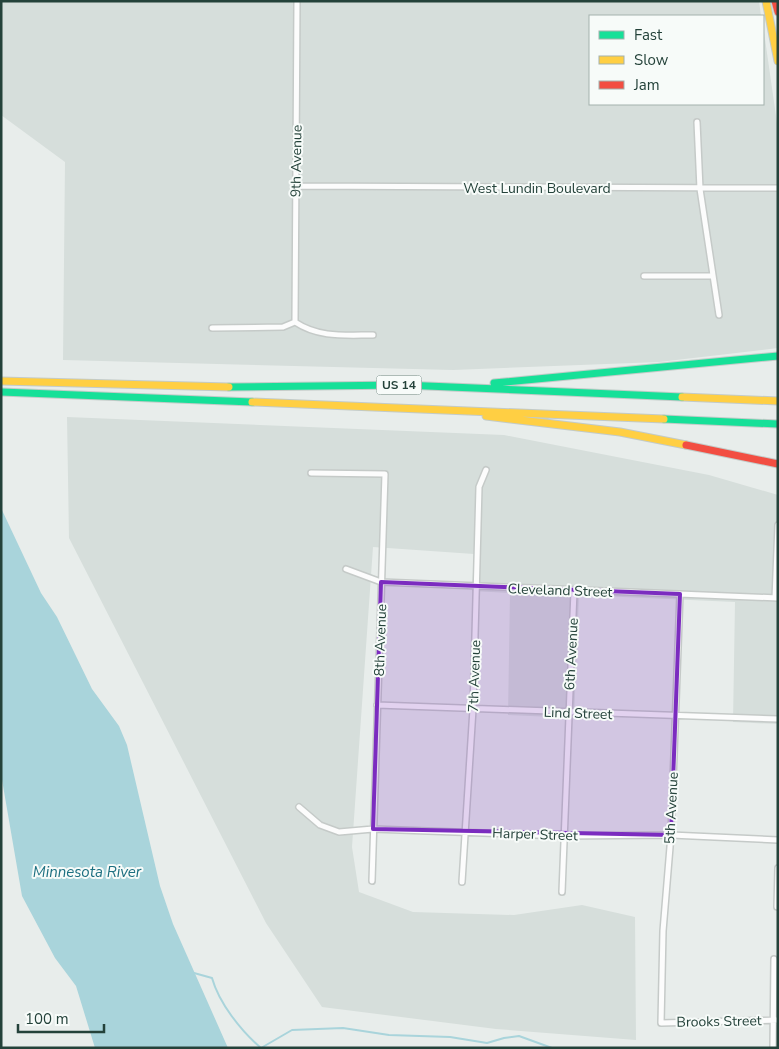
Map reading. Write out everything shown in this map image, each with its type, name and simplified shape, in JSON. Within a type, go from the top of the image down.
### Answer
[{"type":"main road","points":[[766,1],[778,61]]},
{"type":"main road","points":[[775,1],[778,12]]},
{"type":"main road","points":[[403,385],[519,382],[778,356]]},
{"type":"main road","name":"US 14","points":[[1,381],[181,387],[403,385],[778,401]]},
{"type":"main road","name":"US 14","points":[[1,392],[778,424]]},
{"type":"main road","points":[[446,409],[620,432],[778,464]]},
{"type":"street","name":"9th Avenue","points":[[295,322],[297,1]]},
{"type":"street","points":[[697,122],[700,189],[719,315]]},
{"type":"street","name":"West Lundin Boulevard","points":[[296,186],[778,188]]},
{"type":"street","points":[[644,276],[713,276]]},
{"type":"street","points":[[212,328],[283,327],[295,322],[307,330],[325,335],[373,336]]},
{"type":"street","name":"7th Avenue","points":[[462,882],[473,709],[479,487],[486,470]]},
{"type":"street","name":"8th Avenue","points":[[312,473],[385,474],[372,881]]},
{"type":"street","points":[[776,598],[778,525]]},
{"type":"street","name":"Cleveland Street","points":[[346,569],[382,582],[776,598]]},
{"type":"street","name":"6th Avenue","points":[[562,892],[574,591]]},
{"type":"street","name":"5th Avenue","points":[[661,1023],[663,932],[671,836],[680,594]]},
{"type":"street","name":"Lind Street","points":[[377,705],[778,719]]},
{"type":"street","name":"Harper Street","points":[[299,807],[320,825],[339,832],[373,829],[563,836],[671,836],[778,840]]},
{"type":"street","points":[[777,907],[778,868]]},
{"type":"street","points":[[773,1048],[776,1020],[774,959]]},
{"type":"street","name":"Brooks Street","points":[[661,1023],[776,1020]]},
{"type":"highlighted area","points":[[381,582],[680,594],[671,835],[373,829]]},
{"type":"shaded area","points":[[1,1],[759,1],[761,15],[589,15],[589,105],[764,105],[764,32],[778,130],[778,348],[659,362],[453,370],[63,360],[65,162],[1,115]]},
{"type":"shaded area","points":[[67,417],[504,435],[709,475],[778,495],[778,724],[733,722],[735,602],[579,595],[574,718],[508,715],[510,593],[472,591],[474,554],[373,547],[352,847],[359,892],[413,912],[514,915],[582,905],[635,917],[636,1040],[496,1029],[322,1007],[266,923],[69,538]]},
{"type":"water","name":"Minnesota River","points":[[1,508],[41,593],[57,617],[92,689],[119,726],[127,745],[160,886],[173,924],[228,1048],[95,1048],[76,986],[55,958],[22,896],[1,774]]},
{"type":"waterway","points":[[194,973],[212,978],[225,1007],[261,1048],[292,1030],[343,1028],[389,1035],[450,1037],[487,1043],[519,1036],[552,1048]]},
{"type":"traffic: fast","points":[[494,383],[778,356]]},
{"type":"traffic: fast","points":[[229,387],[403,385],[682,397]]},
{"type":"traffic: fast","points":[[1,392],[252,402]]},
{"type":"traffic: fast","points":[[664,419],[778,424]]},
{"type":"traffic: slow","points":[[766,1],[778,61]]},
{"type":"traffic: slow","points":[[1,381],[229,387]]},
{"type":"traffic: slow","points":[[682,397],[778,401]]},
{"type":"traffic: slow","points":[[252,402],[664,419]]},
{"type":"traffic: slow","points":[[486,416],[620,432],[686,445]]},
{"type":"traffic: jam","points":[[775,1],[778,12]]},
{"type":"traffic: jam","points":[[686,445],[778,464]]}]
